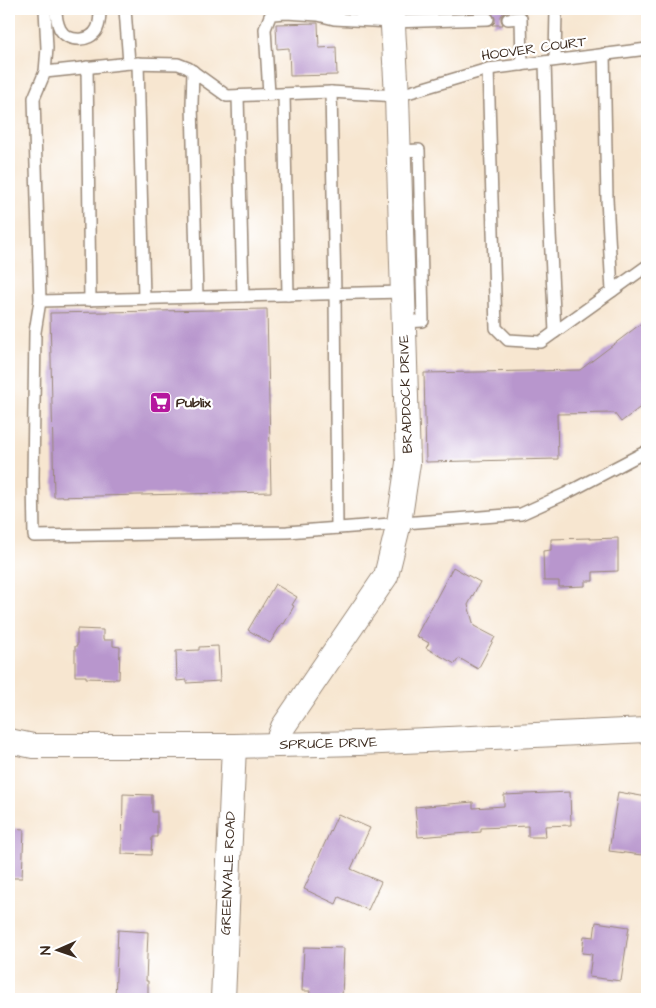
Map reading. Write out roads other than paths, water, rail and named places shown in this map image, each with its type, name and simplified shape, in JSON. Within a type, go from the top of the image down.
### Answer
[{"type":"street","name":"BRADDOCK DRIVE","points":[[276,745],[284,727],[386,576],[399,523],[408,463],[399,150],[392,15]]},
{"type":"street","name":"SPRUCE DRIVE","points":[[9,741],[33,746],[234,746],[647,730]]},
{"type":"street","name":"GREENVALE ROAD","points":[[223,999],[234,746]]},
{"type":"lane","points":[[45,9],[45,72],[34,98],[40,301],[35,332],[34,536],[278,532],[522,514],[565,494],[647,450]]},
{"type":"lane","points":[[56,9],[60,30],[79,40],[88,37],[96,31],[100,9]]},
{"type":"lane","points":[[125,9],[129,63],[134,63]]},
{"type":"lane","points":[[556,9],[550,61],[550,233],[556,332]]},
{"type":"lane","points":[[269,94],[265,29],[270,16],[273,14],[286,12],[356,21],[392,15],[488,19]]},
{"type":"lane","points":[[508,19],[520,18],[522,65]]},
{"type":"lane","name":"HOOVER COURT","points":[[238,96],[331,92],[397,96],[488,69],[647,49]]},
{"type":"lane","points":[[604,54],[607,199],[612,291]]},
{"type":"lane","points":[[45,72],[134,63],[178,64],[188,68],[227,96],[238,96],[243,296]]},
{"type":"lane","points":[[134,63],[144,298]]},
{"type":"lane","points":[[87,68],[90,300]]},
{"type":"lane","points":[[488,69],[496,328],[508,340],[541,342],[647,266]]},
{"type":"lane","points":[[192,71],[197,297]]},
{"type":"lane","points":[[331,92],[337,528]]},
{"type":"lane","points":[[284,94],[288,295]]},
{"type":"lane","points":[[399,150],[419,150],[423,321],[404,322]]},
{"type":"lane","points":[[40,301],[403,292]]},
{"type":"place","name":"Publix","points":[[160,403]]}]
